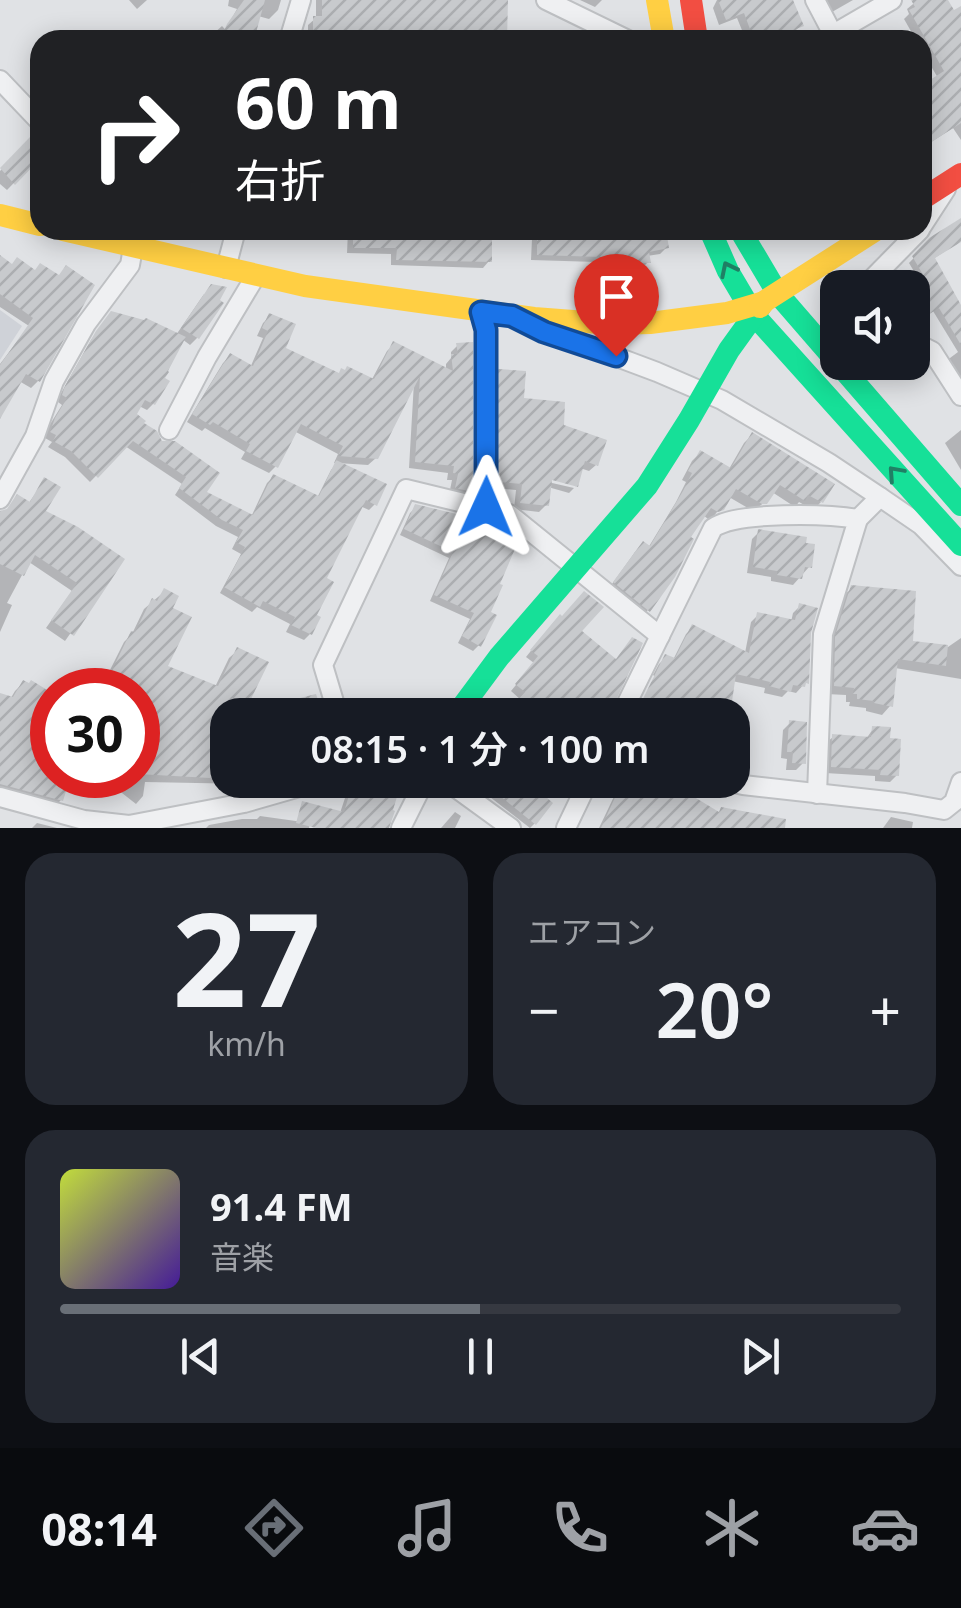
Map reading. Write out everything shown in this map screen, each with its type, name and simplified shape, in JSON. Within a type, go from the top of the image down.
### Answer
[{"type":"main road","points":[[657,0],[662,30]]},
{"type":"main road","points":[[691,0],[696,30]]},
{"type":"main road","points":[[932,193],[956,177]]},
{"type":"main road","points":[[0,215],[30,222]]},
{"type":"main road","points":[[140,240],[255,276],[374,298],[512,316],[622,324],[681,322],[761,305],[861,240]]},
{"type":"main road","points":[[714,240],[728,271],[961,504]]},
{"type":"main road","points":[[745,240],[759,266],[761,305],[961,545]]},
{"type":"main road","points":[[469,698],[647,486],[729,350],[761,305]]},
{"type":"street","points":[[292,30],[301,0]]},
{"type":"street","points":[[546,0],[608,30]]},
{"type":"street","points":[[814,0],[827,30]]},
{"type":"street","points":[[845,30],[892,0]]},
{"type":"street","points":[[0,80],[30,112]]},
{"type":"street","points":[[932,212],[956,177]]},
{"type":"street","points":[[0,499],[35,436],[54,381],[86,324],[130,265],[134,240]]},
{"type":"street","points":[[226,268],[233,240]]},
{"type":"street","points":[[880,270],[909,240]]},
{"type":"street","points":[[169,430],[255,276]]},
{"type":"street","points":[[481,312],[486,330],[486,507]]},
{"type":"street","points":[[512,316],[544,332],[706,392],[764,424],[921,525],[961,566]]},
{"type":"street","points":[[930,350],[961,396]]},
{"type":"street","points":[[333,698],[323,665],[406,489],[509,514],[660,636]]},
{"type":"street","points":[[817,794],[824,634],[858,519],[880,496]]},
{"type":"street","points":[[629,698],[713,528],[745,518],[834,515],[858,519]]},
{"type":"street","points":[[750,786],[944,810],[954,802],[961,782]]},
{"type":"street","points":[[0,797],[84,820],[129,826],[264,798]]},
{"type":"street","points":[[401,828],[416,798]]},
{"type":"street","points":[[470,798],[511,828]]},
{"type":"street","points":[[566,828],[580,798]]},
{"type":"street","points":[[925,828],[931,808]]},
{"type":"shaded area","points":[[0,310],[22,326],[0,360]]},
{"type":"building","points":[[244,0],[265,0],[257,30],[224,30]]},
{"type":"building","points":[[322,0],[508,0],[507,30],[313,30],[313,16],[322,16]]},
{"type":"building","points":[[718,0],[793,0],[804,26],[794,30],[750,30],[744,13],[726,20]]},
{"type":"building","points":[[911,0],[948,0],[954,10],[961,6],[961,123],[932,142],[932,79],[944,71],[932,50],[932,30],[920,30],[909,10],[915,7]]},
{"type":"building","points":[[30,137],[30,169],[15,185],[0,168]]},
{"type":"building","points":[[961,218],[961,242],[935,258],[961,305],[961,345],[939,308],[930,314],[930,270],[920,270],[912,256],[927,240],[932,240],[932,236]]},
{"type":"building","points":[[353,240],[492,240],[492,262],[396,260],[397,248],[353,248]]},
{"type":"building","points":[[537,240],[668,240],[669,248],[649,252],[651,263],[537,255]]},
{"type":"building","points":[[0,255],[12,264],[17,257],[35,270],[40,263],[59,275],[66,265],[95,285],[40,382],[26,374],[0,419],[0,365],[33,318],[0,294]]},
{"type":"building","points":[[211,284],[227,287],[220,300],[224,303],[199,339],[181,328]]},
{"type":"building","points":[[111,311],[146,318],[186,337],[165,378],[170,381],[155,405],[145,400],[137,414],[157,431],[162,441],[175,441],[220,473],[207,492],[253,515],[273,474],[319,496],[336,460],[387,484],[377,506],[366,500],[327,578],[334,582],[317,615],[321,617],[312,635],[291,625],[295,617],[263,601],[260,607],[224,587],[245,547],[236,542],[243,530],[222,520],[179,488],[186,477],[133,441],[98,478],[71,451],[53,441],[56,435],[50,432],[67,398],[62,395],[65,386]]},
{"type":"building","points":[[269,313],[296,324],[286,348],[339,373],[347,366],[374,379],[393,341],[453,371],[451,354],[458,354],[456,343],[473,342],[473,492],[455,488],[458,474],[453,473],[454,466],[415,462],[420,376],[378,459],[338,456],[343,446],[301,424],[278,468],[246,451],[250,444],[192,414],[230,353],[253,366],[268,331],[262,328]]},
{"type":"building","points":[[498,369],[526,371],[524,398],[565,402],[564,425],[607,440],[598,466],[585,461],[578,487],[552,480],[549,506],[520,503],[522,484],[498,482]]},
{"type":"building","points":[[752,432],[835,484],[823,503],[808,495],[805,501],[780,485],[767,504],[736,489],[724,510],[711,508],[691,537],[694,539],[675,577],[650,612],[613,582],[643,541],[650,546],[683,491],[692,473],[688,471],[700,450],[731,468]]},
{"type":"building","points":[[44,477],[61,487],[46,511],[125,559],[74,636],[51,620],[77,583],[35,555],[24,576],[0,564],[0,511],[7,509],[17,494],[30,502]]},
{"type":"building","points":[[415,504],[498,524],[494,538],[515,549],[491,612],[497,615],[481,647],[462,636],[474,613],[434,595],[453,552],[404,529]]},
{"type":"building","points":[[758,529],[807,537],[806,543],[815,544],[812,568],[805,567],[802,579],[753,567]]},
{"type":"building","points":[[851,585],[916,591],[913,641],[948,645],[946,666],[898,659],[893,707],[857,699],[854,688],[834,686],[835,636]]},
{"type":"building","points":[[164,588],[179,596],[173,608],[192,617],[168,666],[218,686],[237,647],[269,662],[251,698],[210,698],[210,778],[160,775],[160,668],[113,668],[152,598],[157,601]]},
{"type":"building","points":[[584,591],[604,607],[582,631],[616,659],[632,637],[643,643],[617,698],[520,698],[525,692],[515,684],[538,656],[530,650]]},
{"type":"building","points":[[799,603],[818,608],[811,633],[809,684],[805,687],[793,685],[791,692],[736,674],[732,698],[643,698],[665,654],[675,658],[692,624],[749,653],[757,612],[795,620]]},
{"type":"building","points":[[23,680],[30,682],[30,792],[0,784],[0,693],[13,697]]},
{"type":"building","points":[[789,720],[807,722],[806,764],[792,763],[793,752],[787,752]]},
{"type":"building","points":[[872,726],[891,727],[890,738],[901,739],[899,776],[880,775],[881,770],[831,767],[832,734],[871,737]]},
{"type":"building","points":[[348,798],[397,798],[389,828],[316,828],[296,823],[302,801],[344,812]]},
{"type":"building","points":[[502,798],[547,798],[553,803],[536,825]]},
{"type":"building","points":[[615,798],[696,798],[719,812],[721,807],[786,819],[785,828],[601,828]]},
{"type":"traffic: fast","points":[[714,240],[754,315],[961,545]]},
{"type":"traffic: fast","points":[[746,240],[778,294],[961,505]]},
{"type":"traffic: fast","points":[[469,698],[499,657],[647,486],[729,350],[760,307]]},
{"type":"traffic: slow","points":[[657,0],[662,30]]},
{"type":"traffic: slow","points":[[0,215],[30,222]]},
{"type":"traffic: slow","points":[[106,240],[305,286],[534,318],[650,323],[727,313],[764,302]]},
{"type":"traffic: slow","points":[[760,307],[860,240]]},
{"type":"traffic: jam","points":[[691,0],[696,30]]},
{"type":"traffic: jam","points":[[932,193],[961,174]]},
{"type":"route","points":[[486,507],[486,330],[481,312],[512,316],[544,332],[616,356]]}]
